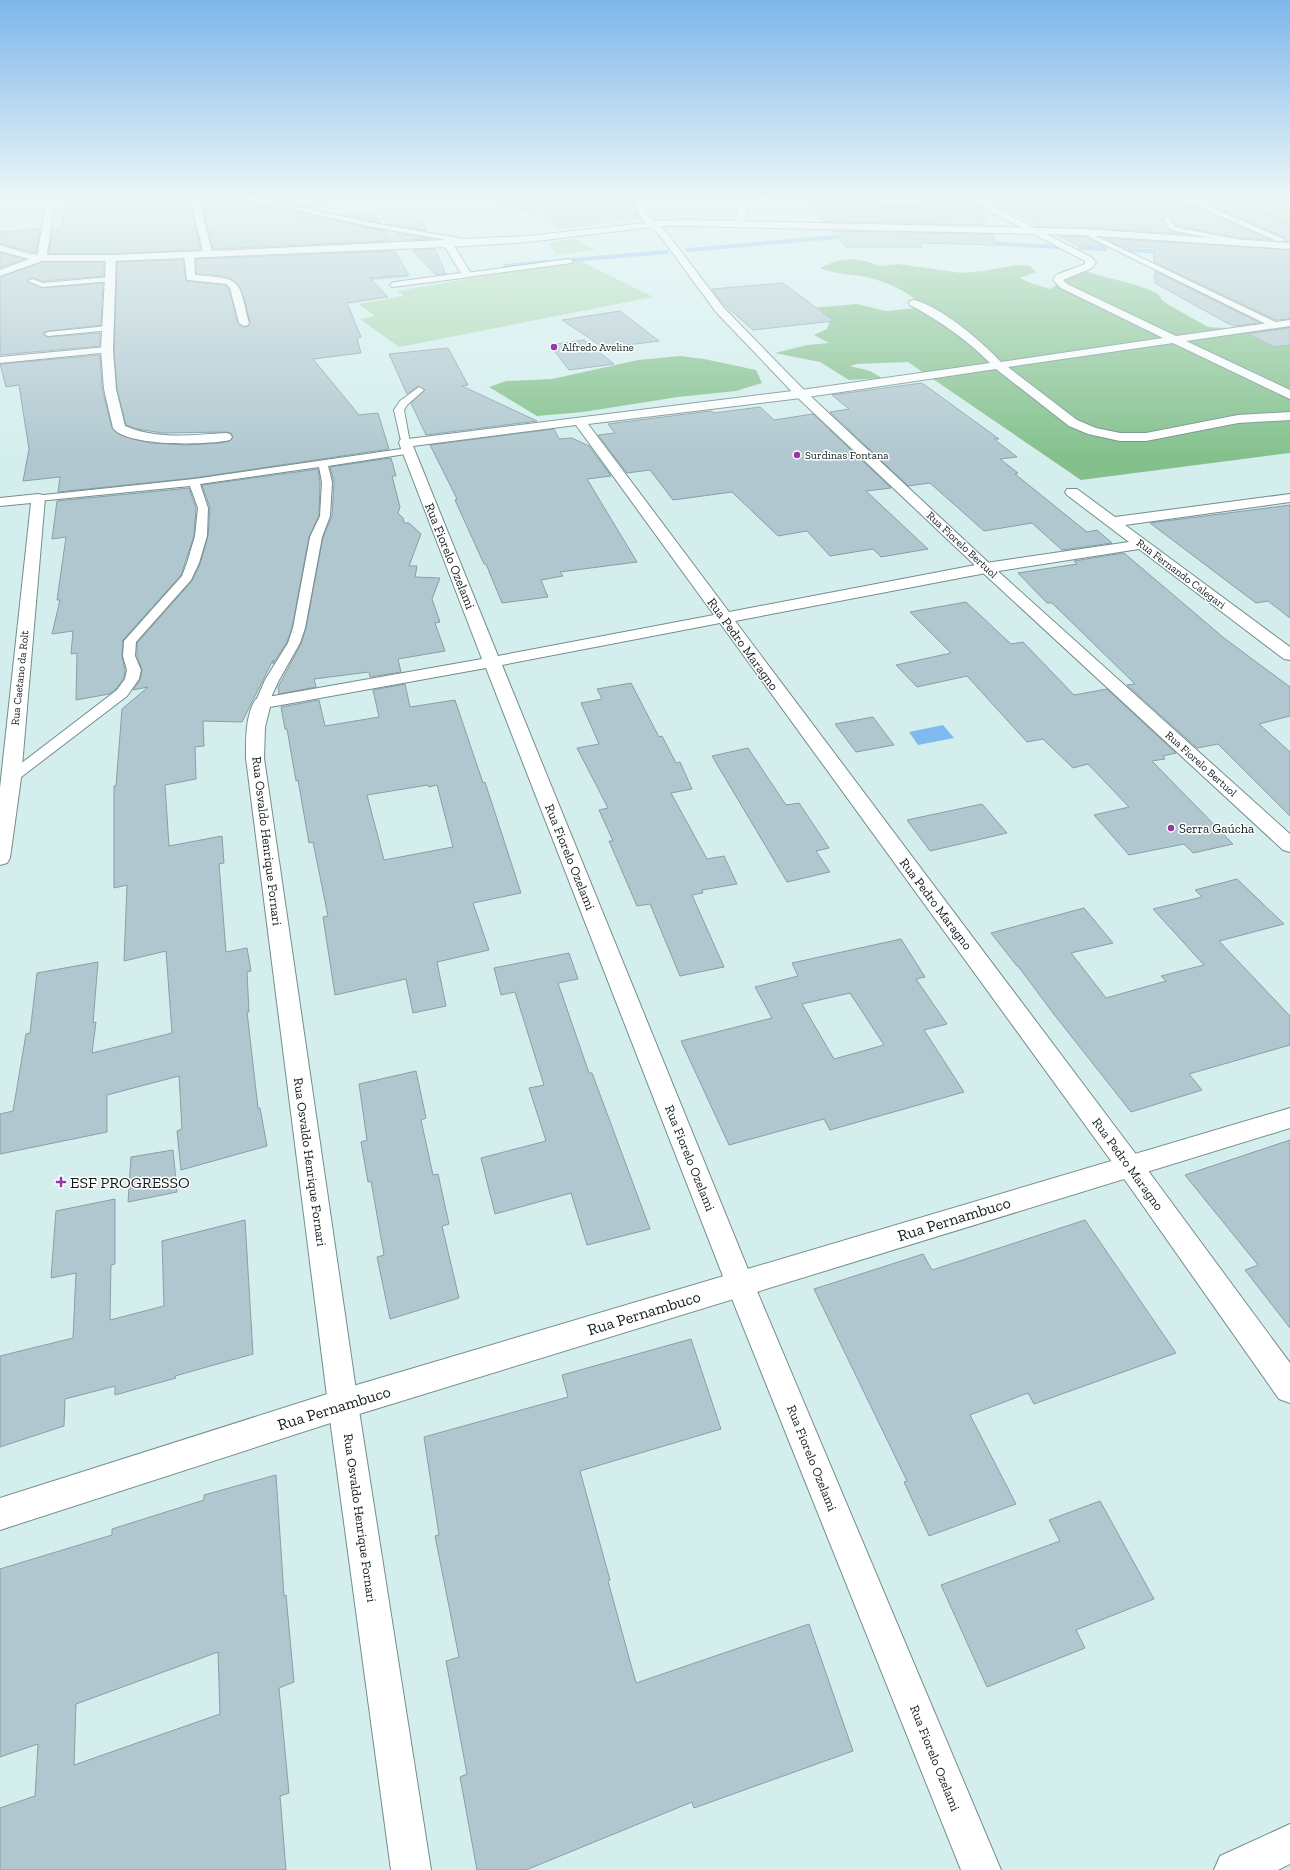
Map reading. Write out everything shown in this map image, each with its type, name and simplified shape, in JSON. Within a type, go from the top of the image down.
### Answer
[{"type":"street","points":[[110,285],[107,350],[110,389],[119,428],[133,435],[150,439],[187,440],[226,437]]},
{"type":"street","points":[[234,285],[244,323]]},
{"type":"street","name":"Rua Fiorelo Bertuol","points":[[702,285],[720,310],[801,394],[986,568],[1290,845]]},
{"type":"street","points":[[1063,285],[1290,395]]},
{"type":"street","points":[[914,303],[940,317],[962,332],[999,366],[1073,423],[1092,431],[1120,437],[1146,437],[1238,419],[1290,416]]},
{"type":"street","points":[[406,447],[579,421],[801,394],[999,366],[1173,338],[1285,324]]},
{"type":"street","name":"Rua Pedro Maragno","points":[[579,421],[1129,1165],[1290,1388]]},
{"type":"street","name":"Rua Fiorelo Ozelami","points":[[406,447],[740,1284],[981,1870]]},
{"type":"street","name":"Rua Fernando Calegari","points":[[1072,492],[1290,655]]},
{"type":"street","points":[[0,502],[38,498]]},
{"type":"street","name":"Rua Caetano da Rolt","points":[[0,858],[2,829],[11,778],[38,498]]},
{"type":"street","points":[[1112,522],[1290,498]]},
{"type":"street","points":[[262,703],[492,662],[986,568],[1142,544]]},
{"type":"street","name":"Rua Osvaldo Henrique Fornari","points":[[262,703],[256,727],[255,758],[343,1404],[411,1870]]},
{"type":"street","name":"Rua Pernambuco","points":[[0,1514],[343,1404],[1129,1165],[1290,1118]]},
{"type":"street","points":[[1234,1870],[1290,1844]]},
{"type":"lane","points":[[1200,285],[1285,324]]},
{"type":"lane","points":[[48,334],[108,328]]},
{"type":"lane","points":[[0,360],[107,350]]},
{"type":"lane","points":[[38,498],[194,482],[323,464],[406,447],[399,410],[403,403],[419,390]]},
{"type":"lane","name":"Rua Osvaldo Henrique Fornari","points":[[262,703],[272,680],[294,643],[299,628],[316,537],[325,516],[326,482],[323,464]]},
{"type":"lane","points":[[11,778],[122,693],[132,679],[134,670],[129,656],[130,641],[187,577],[193,563],[201,536],[203,508],[194,482]]},
{"type":"green space","points":[[430,285],[629,285],[653,297],[399,347],[360,319],[375,316],[359,304],[404,296],[397,291]]},
{"type":"green space","points":[[890,285],[1039,285],[1051,289],[1055,285],[1136,285],[1158,294],[1162,300],[1169,305],[1208,327],[1256,330],[1290,327],[1290,453],[1081,480],[908,362],[857,364],[850,366],[870,371],[882,378],[849,380],[820,362],[775,353],[807,345],[829,343],[814,335],[827,329],[829,322],[811,308],[857,304],[886,311],[917,308],[919,302],[901,290]]},
{"type":"green space","points":[[680,356],[704,359],[756,370],[762,383],[736,391],[678,397],[583,412],[537,416],[489,387],[506,381],[552,379],[638,360]]},
{"type":"water","points":[[943,725],[954,738],[918,745],[909,732]]},
{"type":"building","points":[[0,285],[37,285],[42,288],[75,285],[103,285],[101,325],[48,331],[43,333],[48,337],[100,333],[100,346],[0,355]]},
{"type":"building","points":[[116,285],[225,285],[229,289],[238,323],[244,327],[248,326],[250,323],[244,297],[238,285],[377,285],[388,297],[347,303],[361,337],[357,338],[361,353],[313,359],[359,415],[378,413],[389,449],[194,478],[58,492],[60,477],[23,481],[29,449],[19,385],[6,387],[0,364],[100,355],[102,389],[112,428],[120,435],[150,443],[187,445],[230,441],[233,438],[231,433],[226,432],[162,433],[138,429],[126,425],[117,389],[114,350]]},
{"type":"building","points":[[756,285],[786,285],[834,321],[753,330],[721,302],[712,289]]},
{"type":"building","points":[[1159,285],[1184,285],[1260,323],[1234,326]]},
{"type":"building","points":[[1203,285],[1290,285],[1290,319],[1276,320]]},
{"type":"building","points":[[620,311],[659,341],[604,348],[562,320]]},
{"type":"building","points":[[1290,328],[1290,345],[1274,347],[1248,334]]},
{"type":"building","points":[[584,340],[614,364],[569,370],[550,345]]},
{"type":"building","points":[[448,348],[468,385],[462,386],[537,421],[426,435],[411,403],[425,390],[418,386],[407,394],[389,354]]},
{"type":"building","points":[[922,383],[999,439],[994,439],[1017,457],[1000,459],[1018,473],[1015,474],[1087,532],[1097,530],[1112,543],[1062,550],[1032,523],[984,531],[930,483],[908,486],[830,412],[849,409],[832,395]]},
{"type":"building","points":[[760,407],[774,420],[813,414],[891,488],[866,491],[928,549],[881,557],[873,549],[830,556],[807,531],[778,536],[732,492],[673,500],[650,470],[627,473],[598,435],[615,433],[608,424],[711,411],[714,413]]},
{"type":"building","points":[[554,429],[559,439],[572,438],[589,446],[611,476],[587,479],[637,562],[560,572],[563,576],[541,580],[548,597],[502,603],[486,564],[484,564],[455,500],[457,499],[430,445]]},
{"type":"building","points":[[391,458],[396,476],[392,476],[400,507],[398,513],[403,518],[404,523],[409,523],[421,534],[409,566],[417,566],[415,577],[440,578],[432,599],[440,622],[435,623],[445,651],[398,659],[401,672],[370,677],[369,672],[314,679],[316,687],[279,694],[278,687],[301,644],[306,628],[323,537],[332,516],[334,482],[330,467]]},
{"type":"building","points":[[318,469],[320,482],[319,516],[309,537],[292,628],[287,642],[273,664],[273,660],[242,722],[203,721],[204,746],[195,747],[196,779],[165,785],[169,846],[222,836],[224,863],[219,864],[226,952],[247,948],[251,971],[247,972],[249,1012],[247,1012],[258,1108],[260,1108],[267,1146],[181,1170],[177,1131],[182,1129],[179,1076],[107,1095],[107,1132],[0,1154],[0,1114],[13,1111],[26,1034],[30,1033],[37,973],[98,962],[93,1023],[96,1022],[92,1053],[172,1033],[166,951],[124,961],[127,885],[114,888],[114,786],[116,786],[122,709],[148,687],[133,690],[140,680],[142,670],[137,656],[137,643],[192,581],[200,564],[208,536],[210,508],[202,485]]},
{"type":"building","points":[[189,488],[196,508],[194,536],[181,575],[123,640],[122,656],[125,670],[124,678],[116,689],[109,694],[76,700],[77,653],[71,654],[73,631],[52,634],[60,600],[57,600],[66,537],[52,539],[57,501]]},
{"type":"building","points":[[1290,505],[1290,618],[1268,601],[1256,603],[1150,523]]},
{"type":"building","points":[[1124,553],[1224,638],[1290,687],[1290,716],[1259,724],[1290,752],[1290,816],[1218,744],[1197,748],[1127,685],[1135,684],[1052,603],[1047,603],[1018,573],[1077,564],[1074,561]]},
{"type":"building","points":[[966,602],[1011,644],[1023,642],[1074,695],[1107,689],[1176,753],[1163,756],[1165,759],[1152,761],[1233,844],[1193,853],[1184,844],[1129,855],[1094,815],[1129,807],[1088,764],[1073,768],[1043,739],[1027,742],[967,676],[917,687],[896,665],[951,653],[910,612]]},
{"type":"building","points":[[631,683],[659,737],[662,736],[676,763],[680,762],[692,789],[671,793],[707,859],[724,856],[737,884],[702,890],[703,893],[692,895],[724,967],[680,976],[650,904],[637,906],[609,841],[613,841],[599,810],[608,808],[577,748],[599,744],[581,703],[602,699],[597,689]]},
{"type":"building","points":[[405,684],[410,707],[455,700],[483,783],[485,782],[521,893],[473,903],[489,950],[437,962],[446,1006],[413,1013],[406,979],[335,995],[323,917],[328,916],[313,842],[309,843],[298,780],[296,781],[287,729],[285,729],[281,707],[319,700],[325,726],[379,717],[373,690]],"holes":[[[428,785],[429,787],[437,785],[453,847],[384,860],[367,795]]]},
{"type":"building","points":[[873,717],[894,745],[856,752],[835,724]]},
{"type":"building","points":[[748,748],[786,805],[799,803],[829,848],[816,851],[830,872],[787,882],[712,756]]},
{"type":"building","points":[[982,804],[1007,833],[930,851],[907,820]]},
{"type":"building","points":[[1237,879],[1284,924],[1219,941],[1290,1016],[1290,1045],[1189,1074],[1202,1090],[1131,1112],[991,933],[1084,908],[1113,943],[1071,953],[1106,998],[1166,981],[1161,976],[1204,965],[1153,909],[1202,897],[1195,890]]},
{"type":"building","points":[[901,939],[925,977],[916,979],[947,1024],[924,1030],[964,1092],[830,1130],[824,1119],[729,1145],[681,1041],[772,1018],[755,987],[798,976],[792,963]],"holes":[[[850,993],[884,1045],[834,1059],[802,1004]]]},
{"type":"building","points":[[569,953],[578,979],[558,983],[589,1073],[592,1073],[650,1229],[587,1245],[571,1193],[495,1214],[481,1158],[546,1141],[529,1088],[544,1085],[515,992],[501,995],[494,968]]},
{"type":"building","points":[[416,1071],[426,1118],[421,1120],[433,1175],[438,1174],[449,1224],[442,1226],[459,1298],[390,1319],[377,1257],[384,1255],[371,1181],[368,1182],[361,1142],[367,1140],[359,1084]]},
{"type":"building","points":[[1290,1140],[1290,1328],[1245,1270],[1258,1265],[1185,1175]]},
{"type":"building","points":[[173,1150],[177,1192],[128,1202],[131,1157]]},
{"type":"building","points":[[115,1199],[115,1264],[111,1265],[110,1320],[164,1306],[162,1241],[245,1220],[253,1354],[115,1395],[115,1386],[65,1399],[64,1426],[0,1447],[0,1356],[73,1338],[76,1273],[51,1278],[56,1211]]},
{"type":"building","points":[[1085,1220],[1176,1353],[1034,1404],[1028,1393],[970,1415],[1016,1504],[929,1536],[904,1482],[907,1481],[814,1289],[923,1254],[932,1270]]},
{"type":"building","points":[[691,1339],[721,1429],[580,1471],[636,1683],[809,1624],[853,1751],[694,1808],[692,1802],[526,1870],[477,1870],[460,1777],[467,1774],[446,1661],[459,1657],[435,1536],[439,1535],[424,1437],[568,1397],[562,1375]]},
{"type":"building","points":[[276,1475],[284,1596],[286,1595],[294,1682],[279,1688],[289,1793],[280,1796],[286,1870],[0,1870],[0,1808],[35,1796],[38,1744],[0,1757],[0,1569],[112,1535],[112,1529],[204,1500],[204,1495]],"holes":[[[218,1652],[220,1714],[74,1765],[76,1704]]]},
{"type":"building","points":[[1100,1501],[1154,1599],[1076,1630],[1085,1648],[987,1687],[941,1585],[1060,1541],[1049,1520]]},
{"type":"place","name":"Alfredo Aveline","points":[[554,347]]},
{"type":"place","name":"Surdinas Fontana","points":[[797,455]]},
{"type":"place","name":"Serra Gaúcha","points":[[1171,828]]},
{"type":"place","name":"ESF PROGRESSO","points":[[61,1182]]}]
